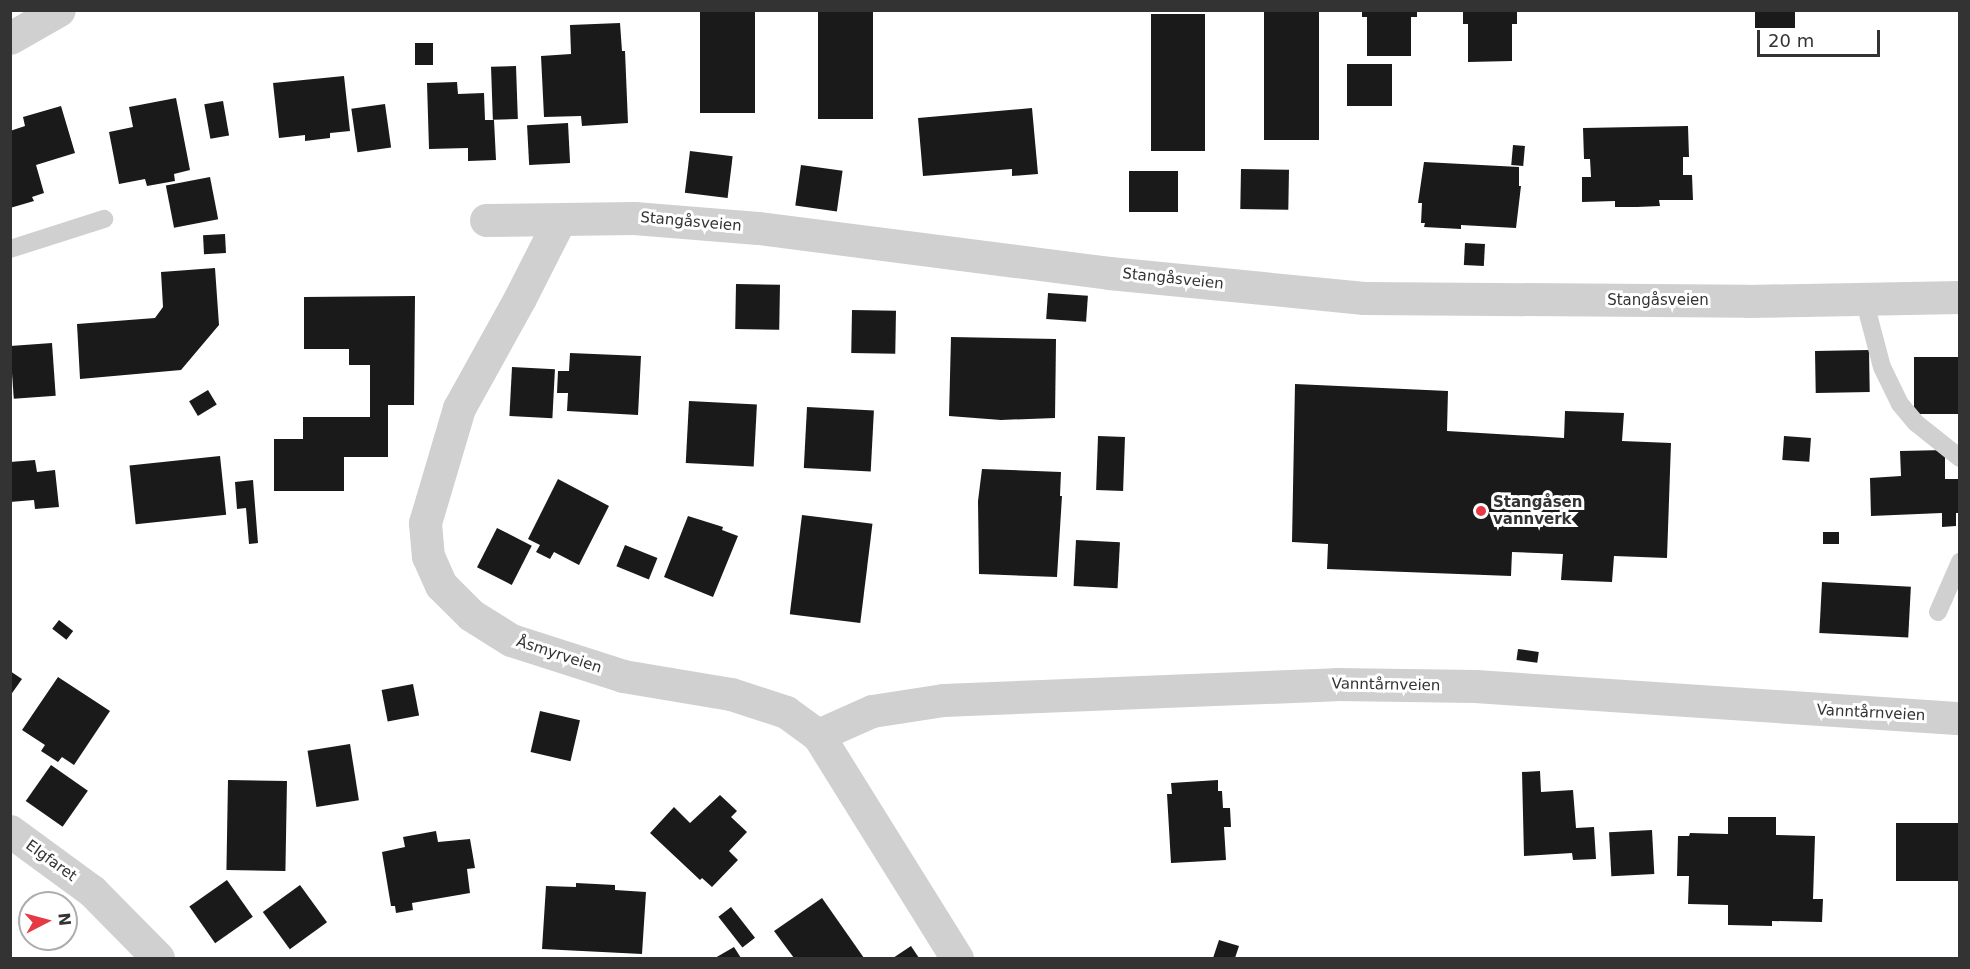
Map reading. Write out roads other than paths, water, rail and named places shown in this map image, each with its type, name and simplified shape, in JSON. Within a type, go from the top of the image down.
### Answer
[{"type":"street","points":[[10,38],[59,10]]},
{"type":"street","name":"Stangåsveien","points":[[486,220],[559,221],[634,218],[758,228],[1109,273],[1364,298],[1533,301],[1959,297]]},
{"type":"street","name":"Åsmyrveien","points":[[559,221],[455,419],[424,523],[428,556],[441,585],[471,615],[511,640],[623,676],[731,694],[786,712],[818,735],[957,958]]},
{"type":"street","name":"Vanntårnveien","points":[[818,735],[872,711],[943,700],[1336,684],[1475,686],[1959,718]]},
{"type":"street","name":"Elgfaret","points":[[10,831],[92,891],[158,958]]},
{"type":"lane","points":[[10,249],[104,219]]},
{"type":"lane","points":[[1864,299],[1882,368],[1900,404],[1916,423],[1959,458]]},
{"type":"lane","points":[[1938,612],[1959,562]]},
{"type":"place","name":"Stangåsen vannverk","points":[[1481,511]]}]
